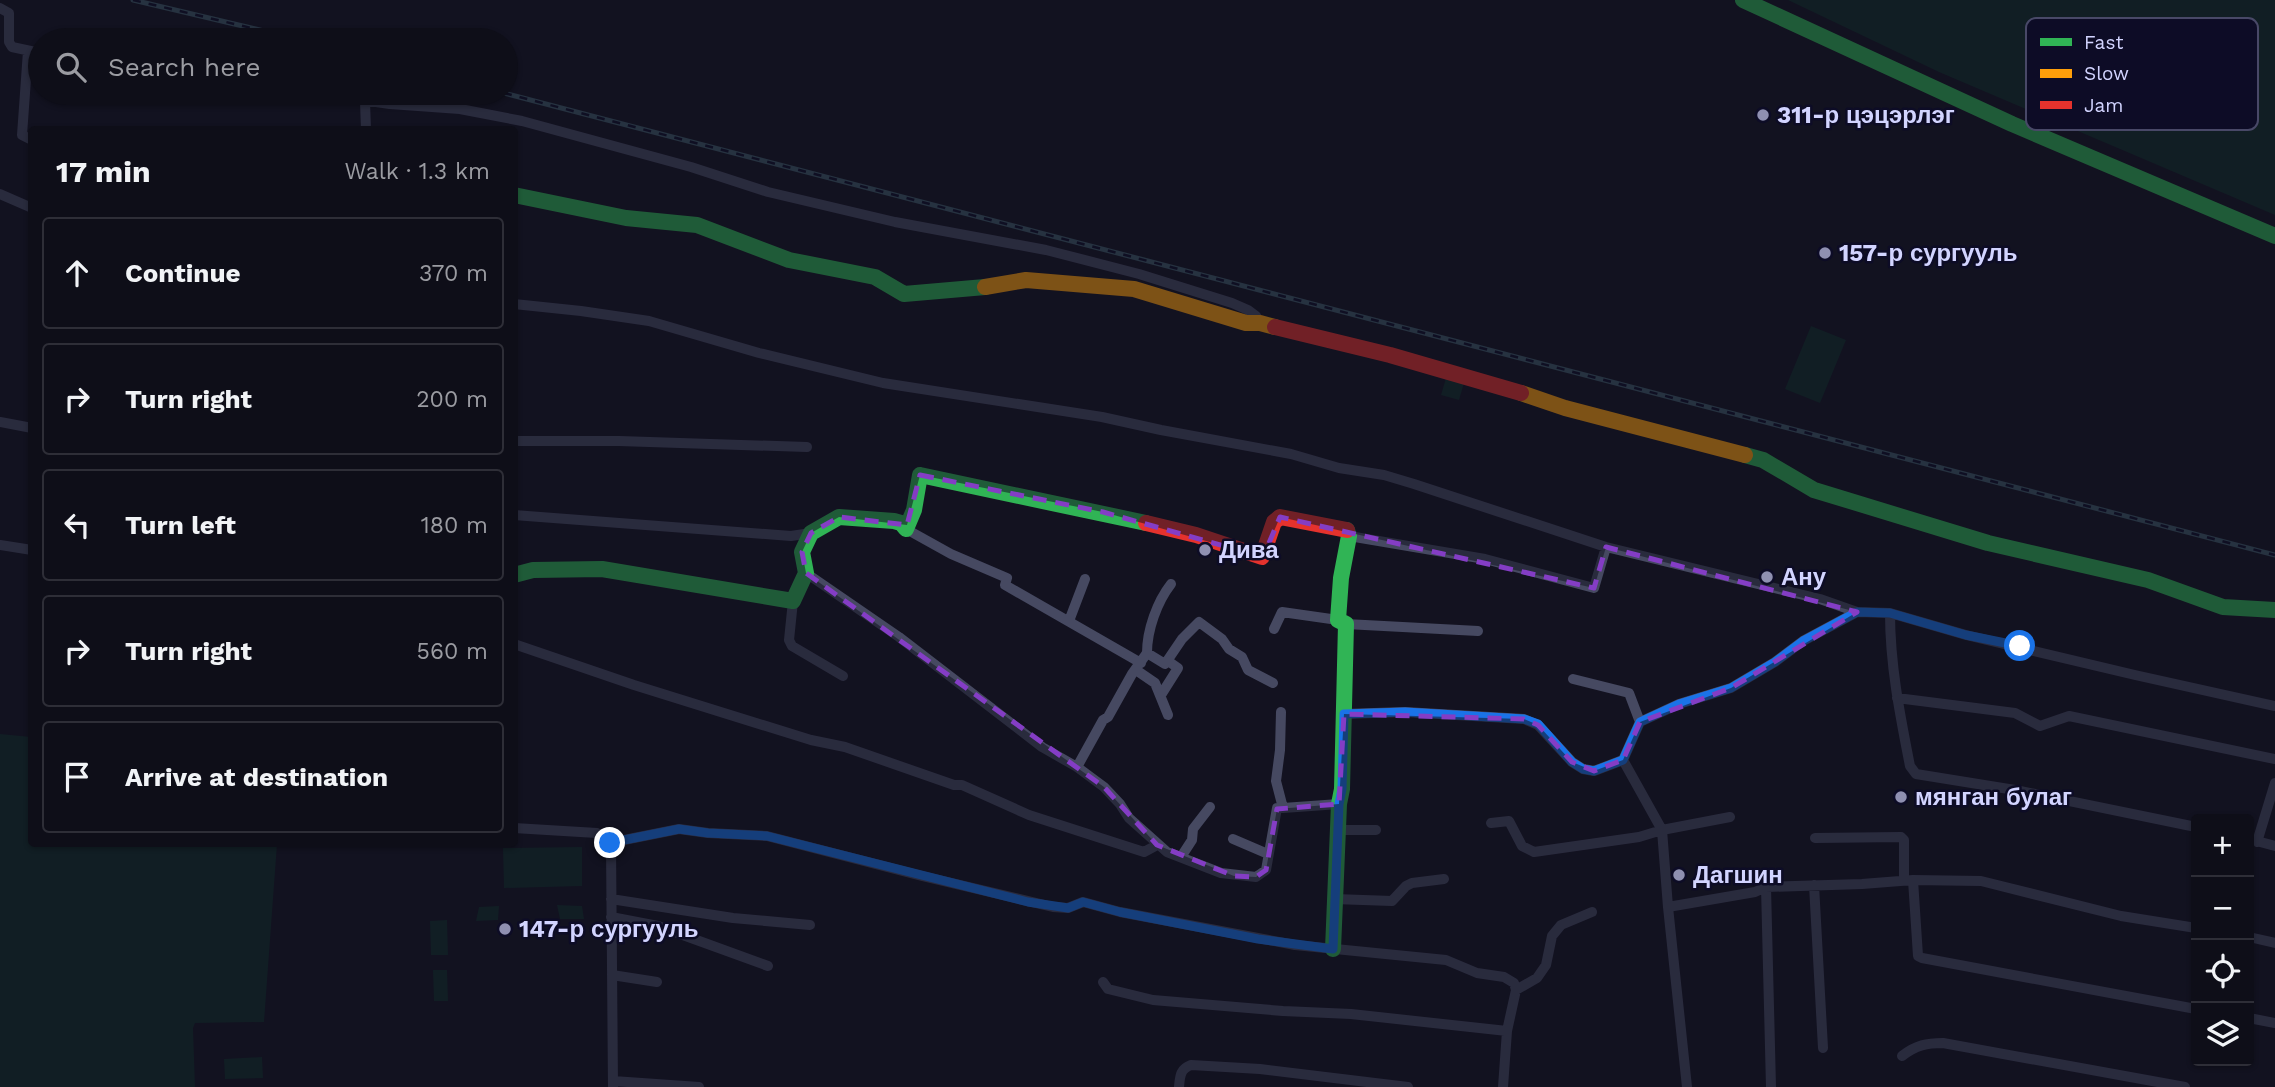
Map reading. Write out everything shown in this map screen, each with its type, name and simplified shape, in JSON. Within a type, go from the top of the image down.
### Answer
[{"type":"street","points":[[1743,0],[2026,130]]},
{"type":"street","points":[[0,8],[9,13],[9,42],[12,47],[28,51],[22,135],[28,138]]},
{"type":"street","points":[[365,105],[366,126]]},
{"type":"street","points":[[412,105],[494,115],[691,167],[781,195],[895,222],[1046,250],[1139,274],[1232,303],[1248,310],[1260,323]]},
{"type":"street","points":[[2026,130],[2275,236]]},
{"type":"street","points":[[0,194],[28,206]]},
{"type":"street","points":[[518,196],[616,216],[697,225],[789,260],[875,277],[904,294],[955,291],[1026,280],[1123,286],[1246,323],[1260,323],[1390,355],[1498,385],[1565,408],[1763,460],[1814,490],[1988,543],[2148,580],[2223,607],[2275,610]]},
{"type":"street","points":[[518,304],[649,321],[759,353],[883,383],[1095,415],[1291,454],[1339,468],[1384,475],[1606,547],[1820,599],[1857,612],[1890,613],[1966,635],[2275,706]]},
{"type":"street","points":[[0,422],[28,427]]},
{"type":"street","points":[[518,441],[807,447]]},
{"type":"street","points":[[906,529],[914,510],[920,475],[1103,512],[1193,534],[1262,557],[1274,522],[1280,517],[1348,530],[1341,578],[1344,714],[1333,949]]},
{"type":"street","points":[[518,515],[791,536],[811,533],[839,517],[894,521],[951,554],[1007,578],[1005,585],[1141,662],[1165,664],[1182,639],[1199,622],[1242,657],[1248,670],[1273,683]]},
{"type":"street","points":[[811,533],[802,552],[806,573],[793,601],[789,640],[792,646],[843,676]]},
{"type":"street","points":[[1349,536],[1485,559],[1594,588],[1606,547]]},
{"type":"street","points":[[0,545],[28,549]]},
{"type":"street","points":[[518,574],[533,570],[603,569],[793,601]]},
{"type":"street","points":[[806,573],[899,637],[1042,747],[1077,767],[1104,787],[1129,818],[1153,838],[1157,845],[1181,857],[1221,873],[1256,877],[1266,870],[1277,808],[1339,804]]},
{"type":"street","points":[[1069,621],[1085,579]]},
{"type":"street","points":[[1077,767],[1141,662],[1162,595],[1171,584]]},
{"type":"street","points":[[1274,629],[1282,612],[1342,622],[1478,631]]},
{"type":"street","points":[[1344,714],[1405,712],[1524,719],[1538,724],[1572,762],[1583,769],[1594,771],[1623,760],[1640,722],[1679,704],[1731,688],[1775,662],[1803,641],[1857,612]]},
{"type":"street","points":[[1890,613],[1890,650],[1897,698],[1910,766],[1916,774],[2015,790],[2191,826]]},
{"type":"street","points":[[518,645],[634,685],[811,740],[845,747],[954,785],[962,785],[1029,815],[1143,852],[1157,845]]},
{"type":"street","points":[[1161,695],[1178,668],[1168,661]]},
{"type":"street","points":[[1141,662],[1155,683],[1168,715]]},
{"type":"street","points":[[1573,679],[1629,694],[1640,722]]},
{"type":"street","points":[[1897,698],[2015,713],[2039,726],[2068,716],[2095,719],[2193,743],[2275,759]]},
{"type":"street","points":[[1281,712],[1276,781],[1283,808]]},
{"type":"street","points":[[1623,760],[1662,830],[1686,1087]]},
{"type":"street","points":[[2254,838],[2275,783]]},
{"type":"street","points":[[1181,857],[1192,840],[1193,829],[1210,807]]},
{"type":"street","points":[[1491,823],[1509,821],[1522,846],[1534,852],[1639,837],[1730,817]]},
{"type":"street","points":[[518,828],[597,833],[608,839],[612,848],[613,1084],[699,1087]]},
{"type":"street","points":[[612,848],[624,840],[679,829],[767,836],[1028,902],[1068,908],[1083,902],[1120,912],[1258,939],[1446,960],[1477,973],[1504,977],[1514,983],[1516,990],[1507,1031],[1503,1087]]},
{"type":"street","points":[[1338,830],[1376,830]]},
{"type":"street","points":[[1815,838],[1901,836],[1904,840],[1918,956],[1922,958],[2191,1008]]},
{"type":"street","points":[[1233,839],[1268,854]]},
{"type":"street","points":[[2254,841],[2275,846]]},
{"type":"street","points":[[1335,899],[1392,901],[1412,883],[1444,879]]},
{"type":"street","points":[[1668,907],[1755,892],[1766,887],[1909,880],[1981,881],[2121,916],[2191,927]]},
{"type":"street","points":[[1814,885],[1823,1048]]},
{"type":"street","points":[[1766,887],[1771,1087]]},
{"type":"street","points":[[611,899],[733,918],[810,925]]},
{"type":"street","points":[[1516,990],[1542,972],[1552,936],[1561,925],[1592,912]]},
{"type":"street","points":[[611,917],[658,926],[768,966]]},
{"type":"street","points":[[2254,938],[2275,943]]},
{"type":"street","points":[[612,975],[657,982]]},
{"type":"street","points":[[1103,982],[1108,989],[1153,1000],[1350,1014],[1507,1031]]},
{"type":"street","points":[[2254,1019],[2275,1023]]},
{"type":"street","points":[[1902,1056],[1912,1048],[1927,1043],[1943,1043],[2185,1087]]},
{"type":"street","points":[[1180,1087],[1180,1074],[1185,1067],[1191,1065],[1260,1069],[1408,1087]]},
{"type":"highlighted area","points":[[920,475],[1103,512],[1263,557],[1280,517],[1594,588],[1606,547],[1857,612],[1731,688],[1640,722],[1623,760],[1594,771],[1572,762],[1538,725],[1524,719],[1344,714],[1339,804],[1277,809],[1266,870],[1256,877],[1234,876],[1157,845],[1104,787],[806,573],[802,552],[811,533],[839,517],[907,525]]},
{"type":"green space","points":[[1788,0],[2275,0],[2275,215],[2075,130],[2258,130],[2258,18],[2026,18],[2026,109],[1939,72]]},
{"type":"green space","points":[[1811,326],[1846,340],[1820,403],[1785,389]]},
{"type":"green space","points":[[1446,378],[1464,383],[1459,400],[1441,395]]},
{"type":"green space","points":[[0,734],[28,737],[28,847],[277,847],[264,1022],[195,1023],[195,1087],[0,1087]]},
{"type":"green space","points":[[582,847],[582,886],[504,888],[503,848]]},
{"type":"green space","points":[[557,905],[582,906],[584,919],[560,919]]},
{"type":"green space","points":[[499,906],[498,920],[476,921],[479,907]]},
{"type":"green space","points":[[447,920],[448,955],[431,955],[430,921]]},
{"type":"green space","points":[[433,970],[447,970],[448,1001],[434,1001]]},
{"type":"green space","points":[[262,1057],[263,1078],[225,1079],[224,1059]]},
{"type":"railway","points":[[133,0],[251,28]]},
{"type":"railway","points":[[518,97],[2275,555]]},
{"type":"traffic: fast","points":[[1743,0],[2026,130]]},
{"type":"traffic: fast","points":[[2026,130],[2275,236]]},
{"type":"traffic: fast","points":[[518,196],[626,218],[697,225],[789,260],[875,277],[904,294],[985,287]]},
{"type":"traffic: fast","points":[[1745,455],[1763,460],[1814,490],[1988,543],[2148,580],[2223,607],[2275,610]]},
{"type":"traffic: fast","points":[[518,574],[533,570],[602,569],[793,601],[806,573],[802,552],[811,533],[839,517],[894,521],[901,523],[906,529],[914,510],[920,475],[1146,523]]},
{"type":"traffic: fast","points":[[1333,949],[1339,804],[1342,789],[1346,624],[1338,620],[1341,578],[1349,536],[1347,530]]},
{"type":"traffic: slow","points":[[985,287],[1026,280],[1134,289],[1246,323],[1275,327]]},
{"type":"traffic: slow","points":[[1521,393],[1565,408],[1745,455]]},
{"type":"traffic: jam","points":[[1275,327],[1390,355],[1521,393]]},
{"type":"traffic: jam","points":[[1146,523],[1196,535],[1262,557],[1274,522],[1280,517],[1347,530]]},
{"type":"place","name":"311-р цэцэрлэг","points":[[1763,115]]},
{"type":"place","name":"157-р сургууль","points":[[1825,253]]},
{"type":"place","name":"Дива","points":[[1205,550]]},
{"type":"place","name":"Ану","points":[[1767,577]]},
{"type":"place","name":"мянган булаг","points":[[1901,797]]},
{"type":"place","name":"Дагшин","points":[[1679,875]]},
{"type":"place","name":"147-р сургууль","points":[[505,929]]},
{"type":"route","points":[[610,843],[612,848],[617,843],[638,836],[679,829],[767,836],[1053,907],[1068,908],[1083,902],[1120,912],[1258,939],[1333,949],[1344,714],[1405,712],[1524,719],[1538,724],[1572,762],[1583,769],[1594,771],[1623,760],[1640,722],[1679,704],[1731,688],[1775,662],[1803,641],[1857,612],[1890,613],[1966,635],[2020,646]]}]
